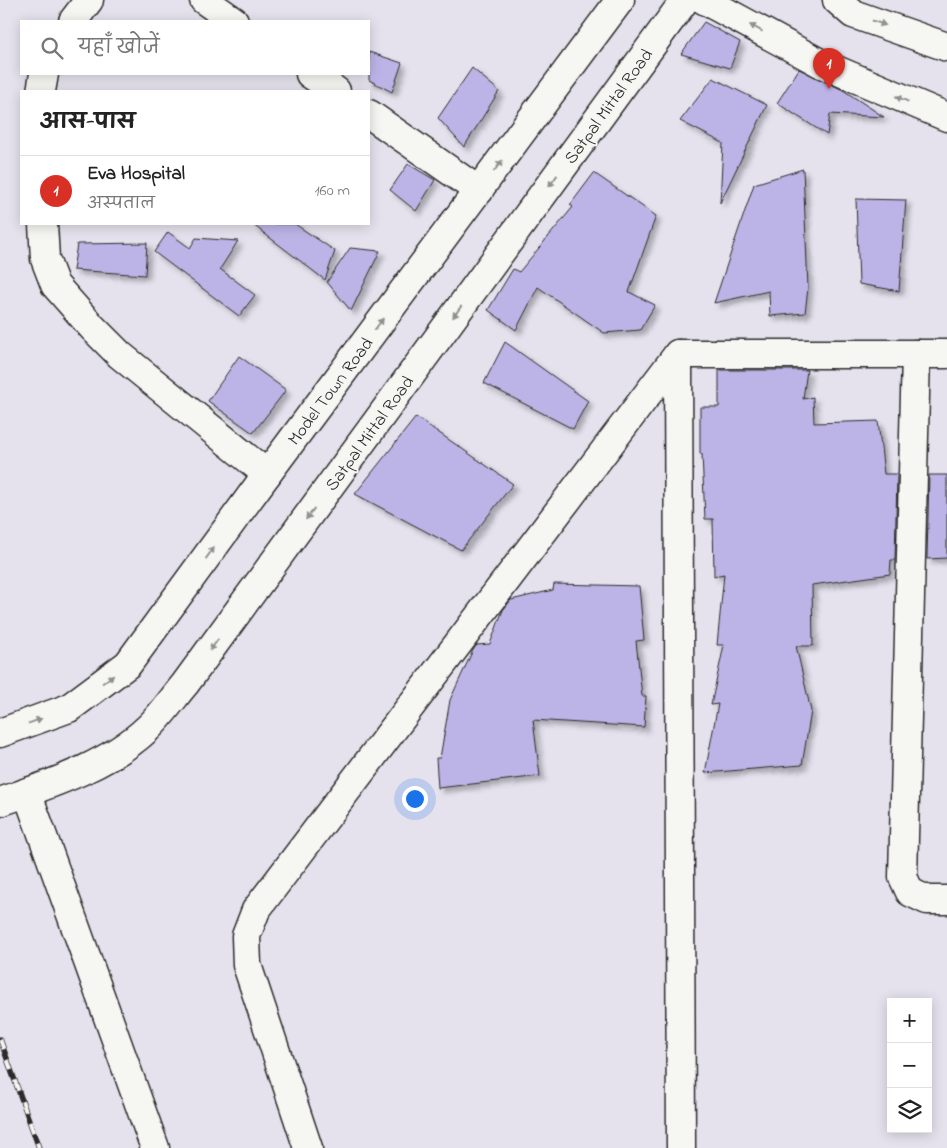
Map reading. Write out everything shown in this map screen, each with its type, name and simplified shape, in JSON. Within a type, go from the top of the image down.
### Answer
[{"type":"street","points":[[73,20],[89,0]]},
{"type":"street","points":[[204,0],[233,20]]},
{"type":"street","name":"Model Town Road","points":[[0,733],[69,708],[128,664],[620,0]]},
{"type":"street","name":"Satpal Mittal Road","points":[[0,802],[65,778],[107,758],[148,728],[186,684],[685,0]]},
{"type":"street","points":[[704,0],[822,64],[947,117]]},
{"type":"street","points":[[837,0],[853,14],[947,47]]},
{"type":"street","points":[[41,90],[44,75]]},
{"type":"street","points":[[312,75],[334,90]]},
{"type":"street","points":[[370,115],[479,191]]},
{"type":"street","points":[[43,225],[45,259],[55,285],[92,327],[120,356],[267,474]]},
{"type":"street","points":[[678,354],[947,354]]},
{"type":"street","points":[[308,1148],[247,965],[246,936],[256,910],[678,354]]},
{"type":"street","points":[[678,354],[681,1148]]},
{"type":"street","points":[[916,354],[903,877],[910,892],[927,900],[947,900]]},
{"type":"street","points":[[27,792],[155,1148]]},
{"type":"building","points":[[704,22],[740,42],[730,68],[681,54]]},
{"type":"building","points":[[370,52],[402,63],[392,92],[369,80]]},
{"type":"building","points":[[472,68],[499,91],[464,147],[438,118]]},
{"type":"building","points":[[799,69],[843,90],[884,117],[830,114],[827,135],[777,103]]},
{"type":"building","points":[[713,78],[767,105],[720,203],[723,143],[680,121]]},
{"type":"building","points":[[408,164],[435,180],[416,211],[390,190]]},
{"type":"building","points":[[803,169],[808,288],[805,313],[770,316],[769,291],[714,303],[754,184]]},
{"type":"building","points":[[594,173],[656,216],[629,292],[655,305],[640,330],[604,333],[538,287],[516,330],[488,310],[513,269],[519,272],[573,207],[570,205]]},
{"type":"building","points":[[856,199],[906,200],[899,291],[859,284]]},
{"type":"building","points":[[253,225],[296,225],[335,251],[325,280]]},
{"type":"building","points":[[168,232],[190,248],[196,238],[238,241],[220,269],[255,295],[239,316],[154,252]]},
{"type":"building","points":[[147,243],[145,275],[73,270],[77,244]]},
{"type":"building","points":[[350,248],[380,251],[351,311],[327,282]]},
{"type":"building","points":[[505,342],[588,401],[573,429],[484,383]]},
{"type":"building","points":[[239,356],[286,390],[253,433],[208,401]]},
{"type":"building","points":[[719,370],[807,370],[803,399],[813,397],[814,423],[878,421],[884,474],[897,474],[895,560],[891,560],[890,574],[812,585],[813,646],[796,646],[811,711],[802,765],[705,773],[718,704],[711,705],[724,645],[717,645],[724,574],[714,576],[713,519],[705,519],[702,454],[700,454],[700,407],[719,407]]},
{"type":"building","points":[[416,417],[513,484],[461,550],[355,494]]},
{"type":"building","points":[[929,475],[947,475],[947,558],[927,559]]},
{"type":"building","points":[[554,584],[639,586],[644,640],[636,641],[642,696],[646,696],[644,727],[533,720],[540,776],[438,788],[436,758],[440,758],[450,700],[473,650],[477,645],[490,644],[503,610],[511,600],[553,590]]},
{"type":"railway","points":[[0,1039],[39,1148]]},
{"type":"place","name":"Eva Hospital","points":[[829,89]]}]
